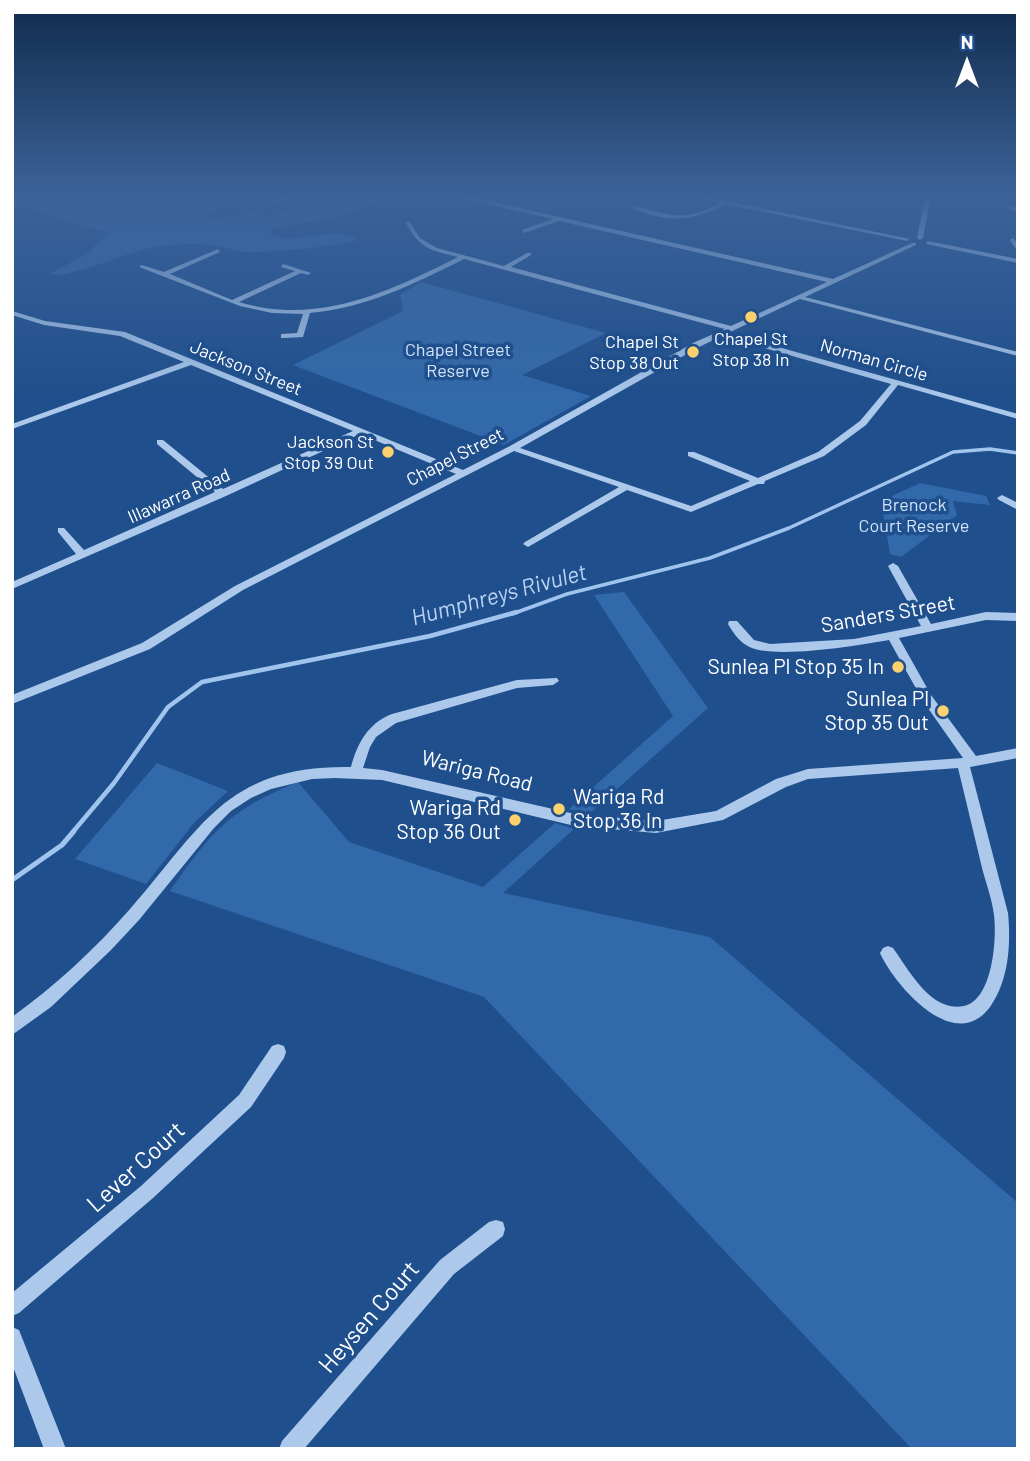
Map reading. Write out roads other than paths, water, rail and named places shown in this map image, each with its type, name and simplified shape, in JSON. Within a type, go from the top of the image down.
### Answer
[{"type":"street","points":[[132,272],[147,264]]},
{"type":"street","points":[[165,274],[188,264]]},
{"type":"street","points":[[142,267],[233,302],[261,309],[307,311],[346,306],[383,297],[448,264]]},
{"type":"street","points":[[490,264],[730,328]]},
{"type":"street","points":[[505,268],[512,264]]},
{"type":"street","points":[[760,264],[833,281]]},
{"type":"street","name":"Chapel Street","points":[[12,699],[146,646],[239,588],[513,448],[730,328],[866,264]]},
{"type":"street","points":[[283,266],[309,273]]},
{"type":"street","points":[[233,302],[300,271]]},
{"type":"street","name":"Norman Circle","points":[[798,297],[1018,354]]},
{"type":"street","points":[[284,335],[304,335],[307,311]]},
{"type":"street","name":"Jackson Street","points":[[12,313],[44,323],[113,332],[462,473]]},
{"type":"street","name":"Norman Circle","points":[[721,333],[1018,417]]},
{"type":"street","points":[[12,427],[191,362]]},
{"type":"street","points":[[513,448],[691,509],[803,464],[837,444],[863,423],[896,383]]},
{"type":"street","name":"Illawarra Road","points":[[12,586],[359,432]]},
{"type":"street","points":[[160,442],[223,494]]},
{"type":"street","points":[[691,454],[761,482]]},
{"type":"street","points":[[528,544],[624,488]]},
{"type":"street","points":[[1002,498],[1018,506]]},
{"type":"street","points":[[61,530],[83,555]]},
{"type":"street","points":[[893,566],[927,627]]},
{"type":"street","name":"Sanders Street","points":[[733,624],[750,643],[771,648],[833,645],[893,637],[927,627],[986,617],[1018,617]]},
{"type":"street","points":[[888,953],[923,998],[934,1007],[958,1015],[970,1013],[979,1006],[997,976],[1004,937],[968,763],[893,637]]},
{"type":"street","points":[[356,772],[367,738],[381,724],[517,684],[553,681]]},
{"type":"street","name":"Wariga Road","points":[[12,1027],[59,990],[119,932],[209,823],[230,805],[264,787],[302,774],[356,772],[407,779],[575,820],[656,827],[718,816],[780,783],[808,774],[968,763],[1018,753]]},
{"type":"street","name":"Lever Court","points":[[12,1306],[147,1192],[245,1101],[278,1052]]},
{"type":"street","name":"Heysen Court","points":[[290,1449],[447,1268],[496,1229]]},
{"type":"street","points":[[12,1337],[55,1449]]},
{"type":"waterway","name":"Humphreys Rivulet","points":[[512,614],[567,594],[710,558],[789,528],[953,452],[990,449],[1018,453]]},
{"type":"waterway","name":"Humphreys Rivulet","points":[[72,833],[114,783],[168,707],[202,682],[430,636],[517,612]]},
{"type":"waterway","name":"Humphreys Rivulet","points":[[12,880],[62,845],[74,831]]},
{"type":"place","name":"Chapel St Stop 38 In","points":[[751,317]]},
{"type":"place","name":"Chapel St Stop 38 Out","points":[[693,352]]},
{"type":"place","name":"Jackson St Stop 39 Out","points":[[388,452]]},
{"type":"place","name":"Sunlea Pl Stop 35 In","points":[[898,667]]},
{"type":"place","name":"Sunlea Pl Stop 35 Out","points":[[943,711]]},
{"type":"place","name":"Wariga Rd Stop 36 In","points":[[559,809]]},
{"type":"place","name":"Wariga Rd Stop 36 Out","points":[[515,820]]},
{"type":"park label","name":"Chapel Street Reserve","points":[[458,360]]},
{"type":"park label","name":"Brenock Court Reserve","points":[[914,515]]}]
